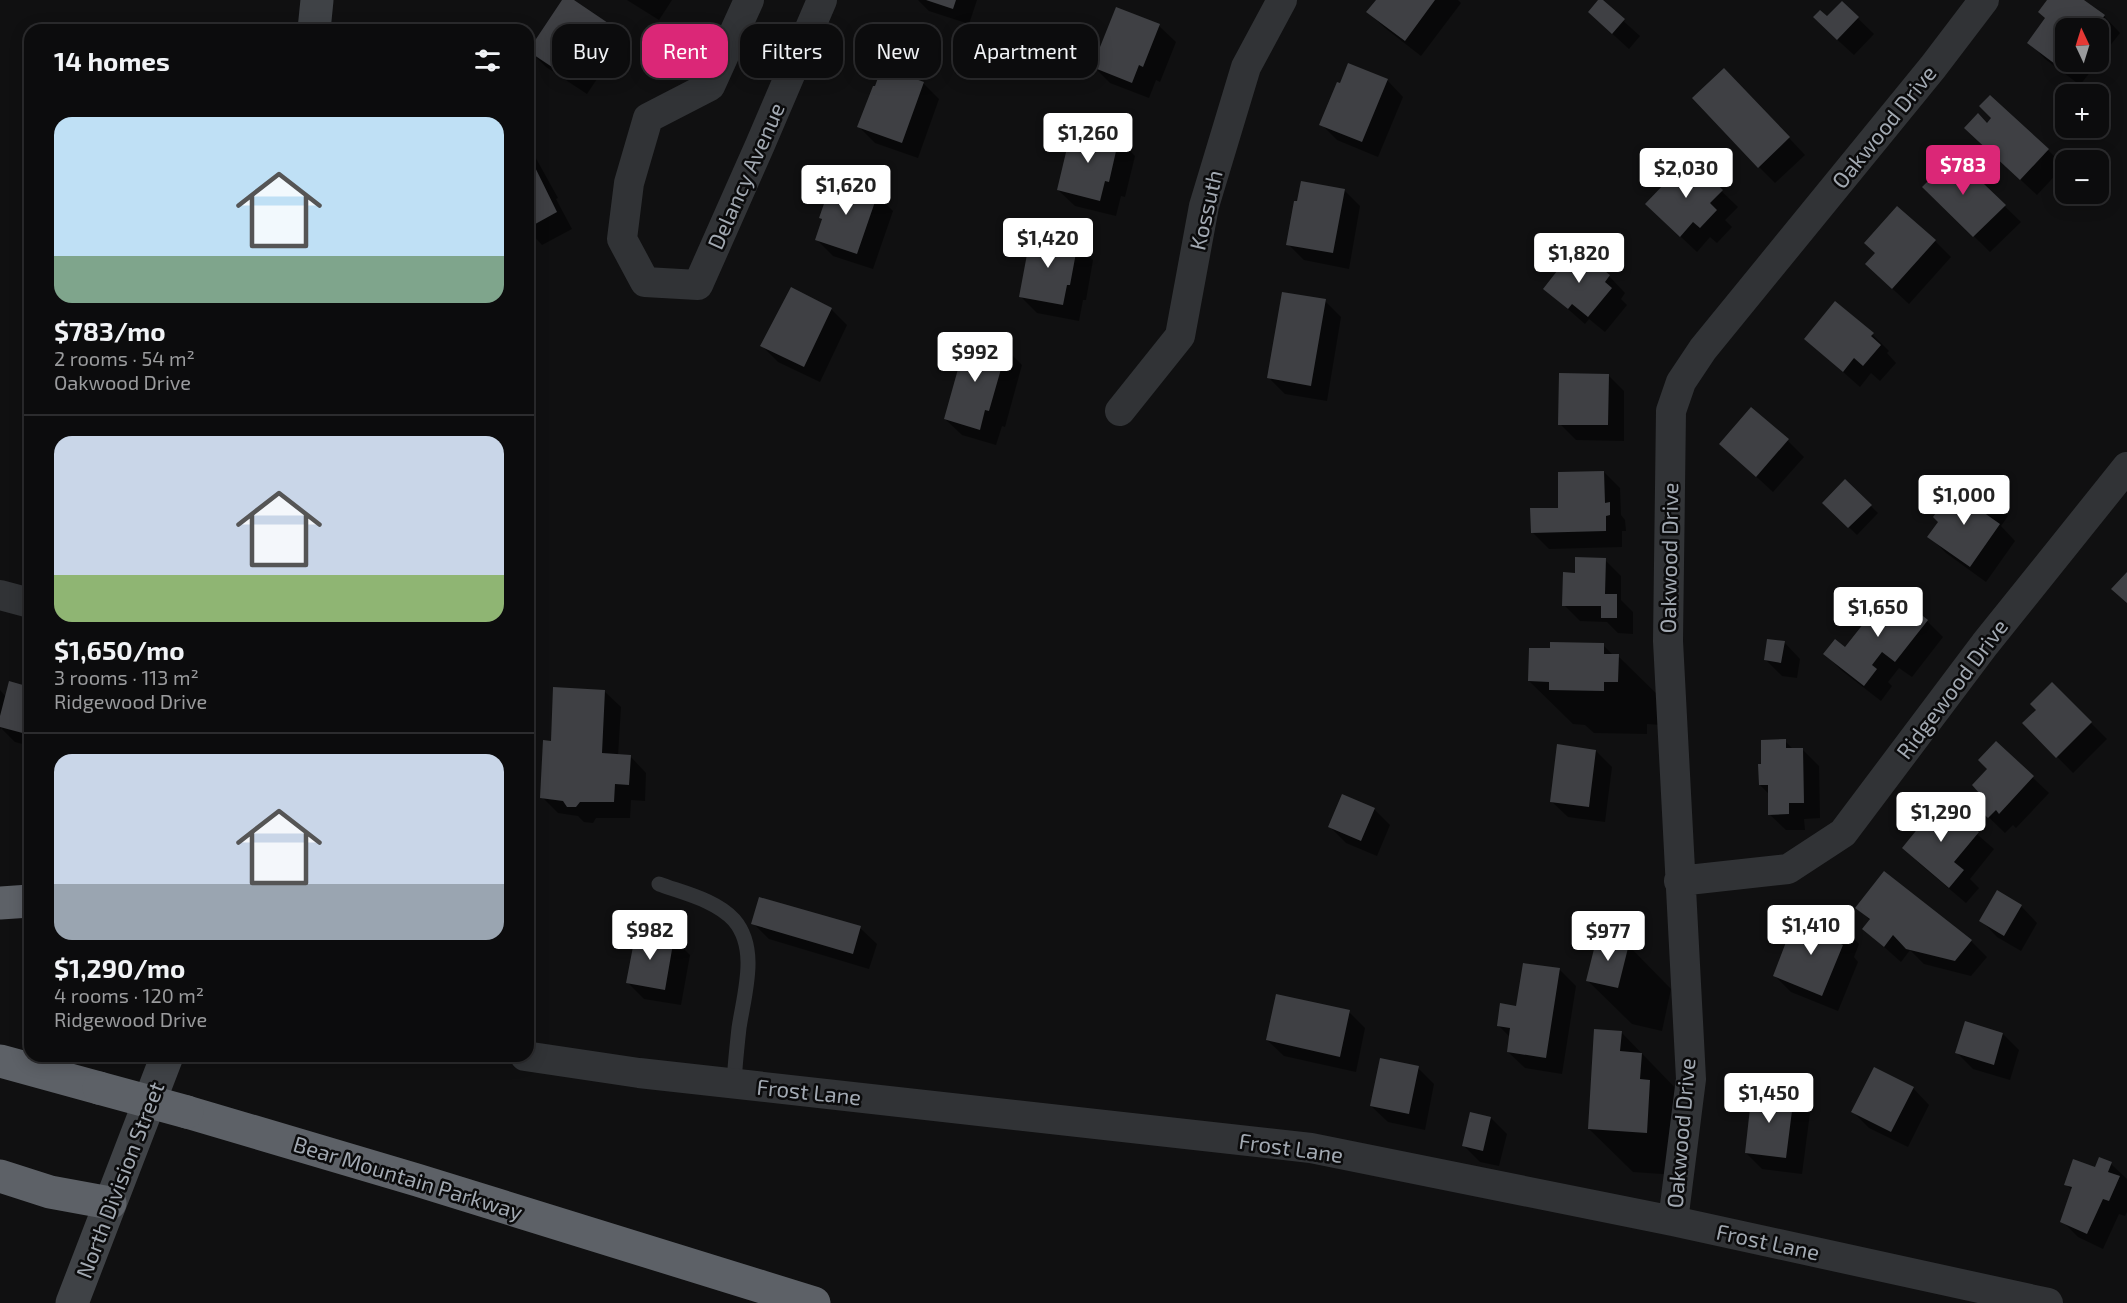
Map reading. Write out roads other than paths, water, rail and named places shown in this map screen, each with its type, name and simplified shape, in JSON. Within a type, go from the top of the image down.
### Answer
[{"type":"highway","points":[[0,903],[24,901]]},
{"type":"highway","name":"Bear Mountain Parkway","points":[[1,1061],[187,1112],[417,1180],[814,1303]]},
{"type":"highway","points":[[0,1176],[50,1192],[110,1203]]},
{"type":"street","points":[[315,24],[317,0]]},
{"type":"street","name":"Delancy Avenue","points":[[749,0],[710,86],[648,118],[629,183],[622,238],[645,282],[698,285],[822,0]]},
{"type":"street","name":"Kossuth","points":[[1120,411],[1180,336],[1204,206],[1246,68],[1282,0]]},
{"type":"street","name":"Oakwood Drive","points":[[1673,1221],[1691,1079],[1668,640],[1671,411],[1681,382],[1703,349],[1933,67],[1983,0]]},
{"type":"street","name":"Ridgewood Drive","points":[[1679,881],[1788,869],[1843,833],[1985,644],[2127,467]]},
{"type":"street","points":[[0,595],[24,601]]},
{"type":"street","name":"Frost Lane","points":[[534,1057],[639,1073],[1311,1148],[1673,1221],[2048,1303]]},
{"type":"street","name":"North Division Street","points":[[72,1303],[165,1062]]},
{"type":"lane","points":[[659,884],[708,902],[734,920],[741,932],[747,948],[747,977],[738,1034],[734,1083]]}]
